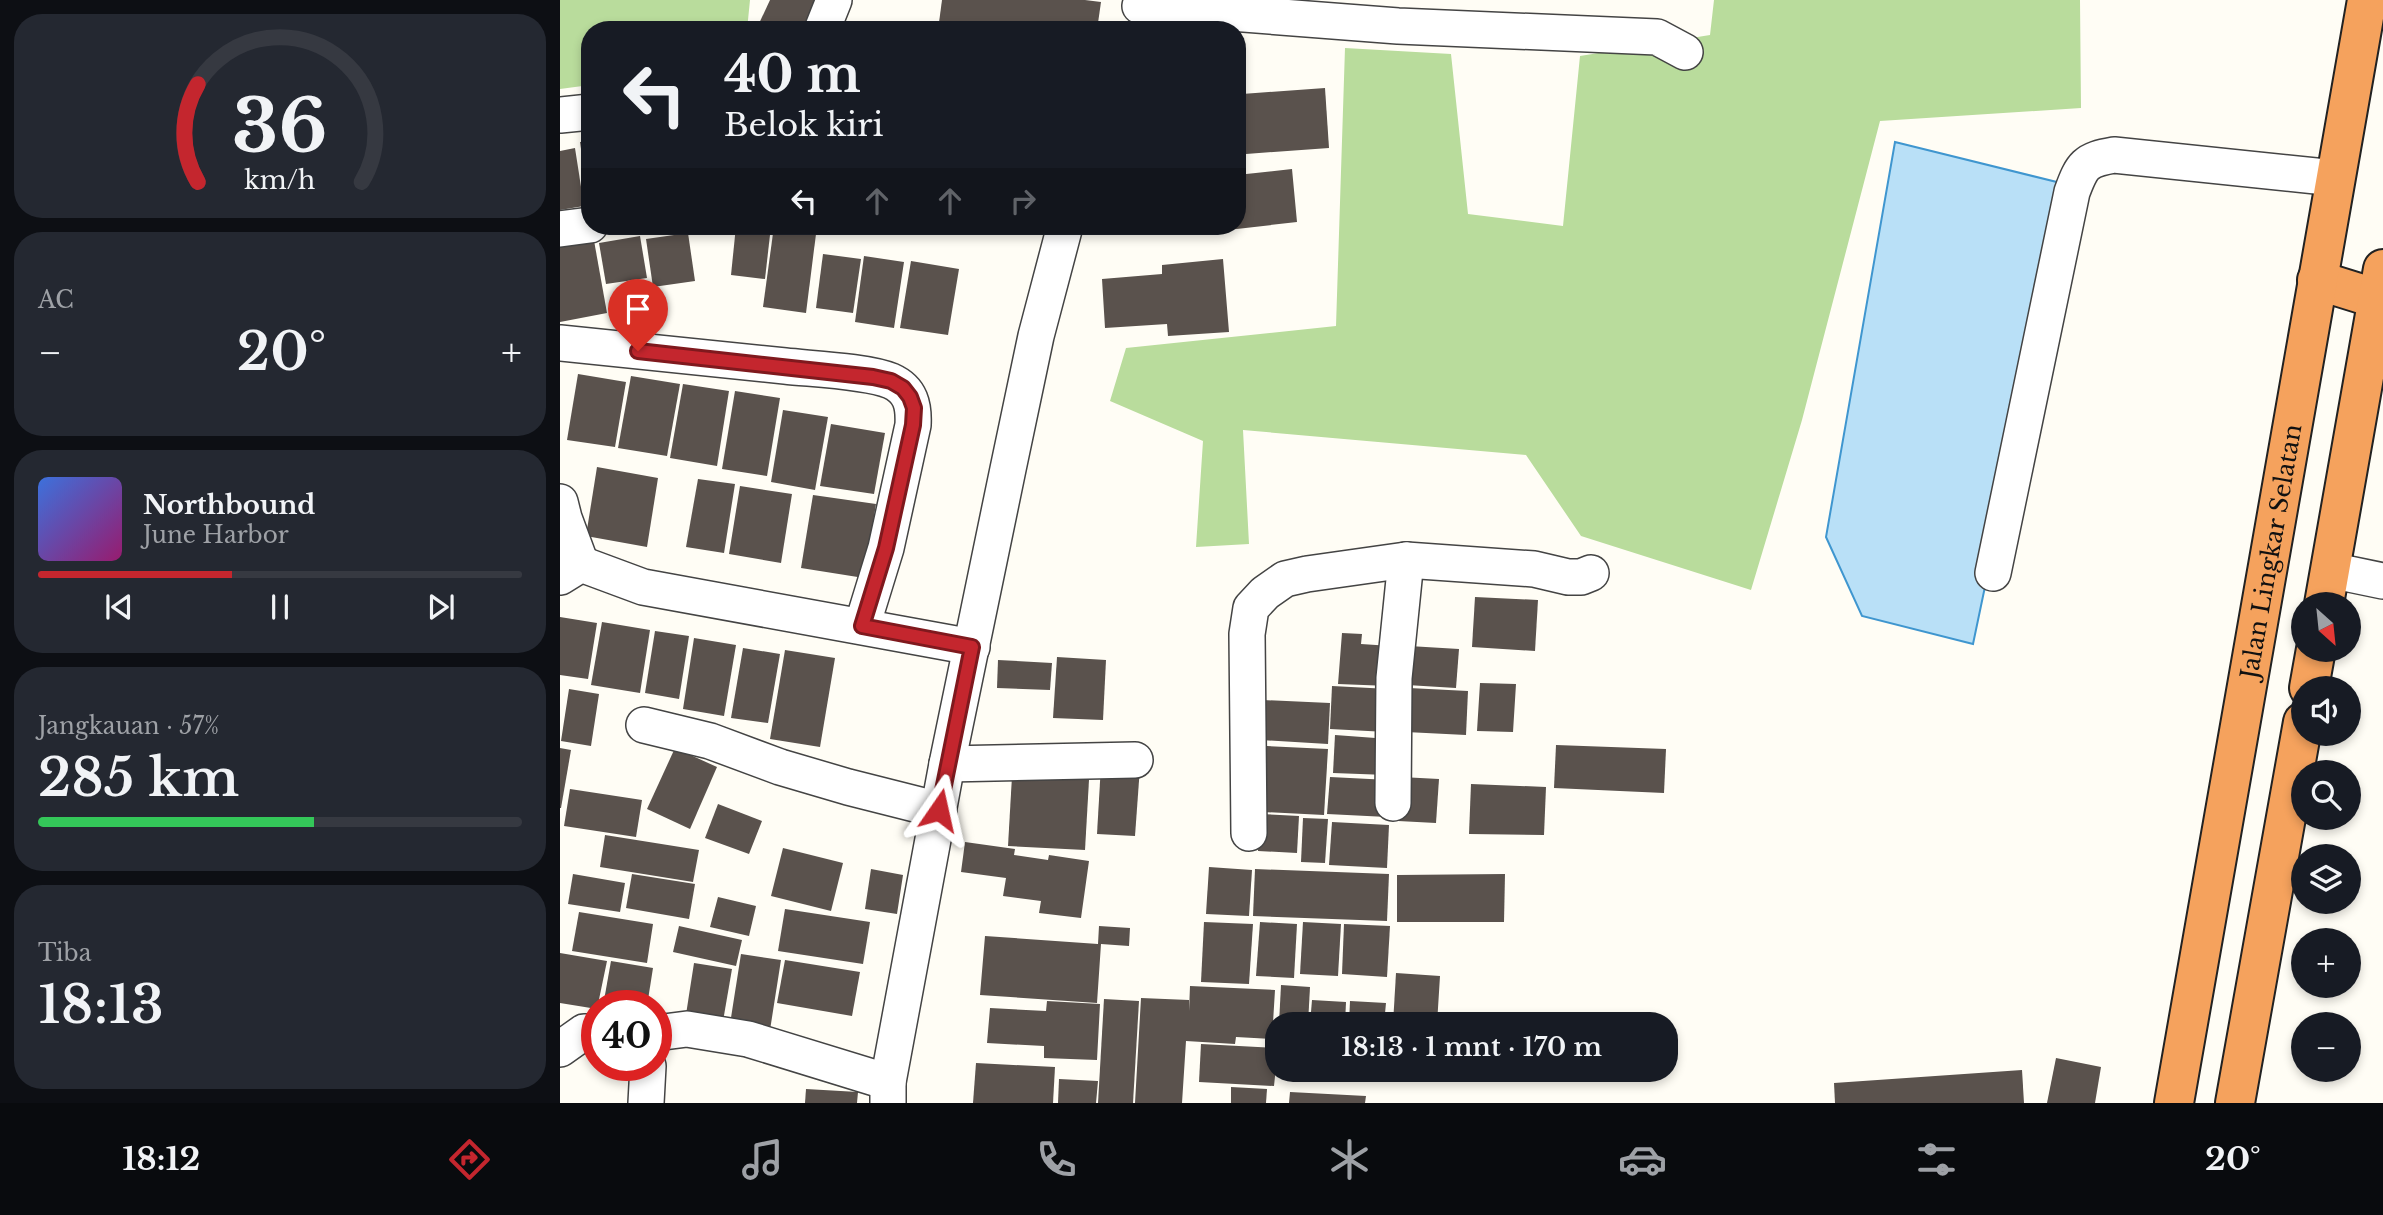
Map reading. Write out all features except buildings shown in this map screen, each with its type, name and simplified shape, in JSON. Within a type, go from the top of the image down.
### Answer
[{"type":"highway","name":"Jalan Lingkar Selatan","points":[[2174,1103],[2367,0]]},
{"type":"highway","points":[[2317,280],[2380,284],[2327,587]]},
{"type":"highway","points":[[2235,1103],[2299,746]]},
{"type":"street","points":[[826,21],[834,0]]},
{"type":"street","points":[[1138,12],[1657,37],[1685,52]]},
{"type":"street","points":[[560,115],[581,113]]},
{"type":"street","points":[[1993,573],[2072,192],[2081,169],[2094,158],[2114,155],[2335,178]]},
{"type":"street","points":[[560,229],[581,226]]},
{"type":"street","points":[[672,1031],[687,1029],[748,1039],[888,1092],[947,764],[1036,336],[1063,235]]},
{"type":"street","points":[[560,343],[824,370],[891,381],[903,388],[914,408],[913,425],[886,548],[862,626]]},
{"type":"street","points":[[560,502],[571,571],[972,647]]},
{"type":"street","points":[[1249,833],[1247,634],[1251,608],[1265,593],[1285,579],[1406,560],[1534,569],[1568,577],[1581,577],[1591,573]]},
{"type":"street","points":[[1393,803],[1394,678],[1406,560]]},
{"type":"street","points":[[2327,587],[2383,581]]},
{"type":"street","points":[[644,725],[710,741],[779,767],[848,787],[939,810]]},
{"type":"street","points":[[947,764],[1135,760]]},
{"type":"street","points":[[560,1049],[581,1034]]},
{"type":"street","points":[[646,1103],[647,1081]]},
{"type":"green space","points":[[560,0],[750,0],[748,21],[581,21],[581,86],[560,89]]},
{"type":"green space","points":[[1714,0],[2080,0],[2081,108],[1880,121],[1802,420],[1751,590],[1581,536],[1526,455],[1243,430],[1249,544],[1196,547],[1203,441],[1110,401],[1126,348],[1336,326],[1345,48],[1451,54],[1468,214],[1563,226],[1580,56],[1710,35]]},
{"type":"water","points":[[1895,142],[2069,185],[1973,644],[1862,616],[1826,537]]},
{"type":"route","points":[[638,351],[873,377],[891,381],[903,388],[910,397],[914,408],[913,425],[886,548],[862,626],[972,647],[939,810]]}]
